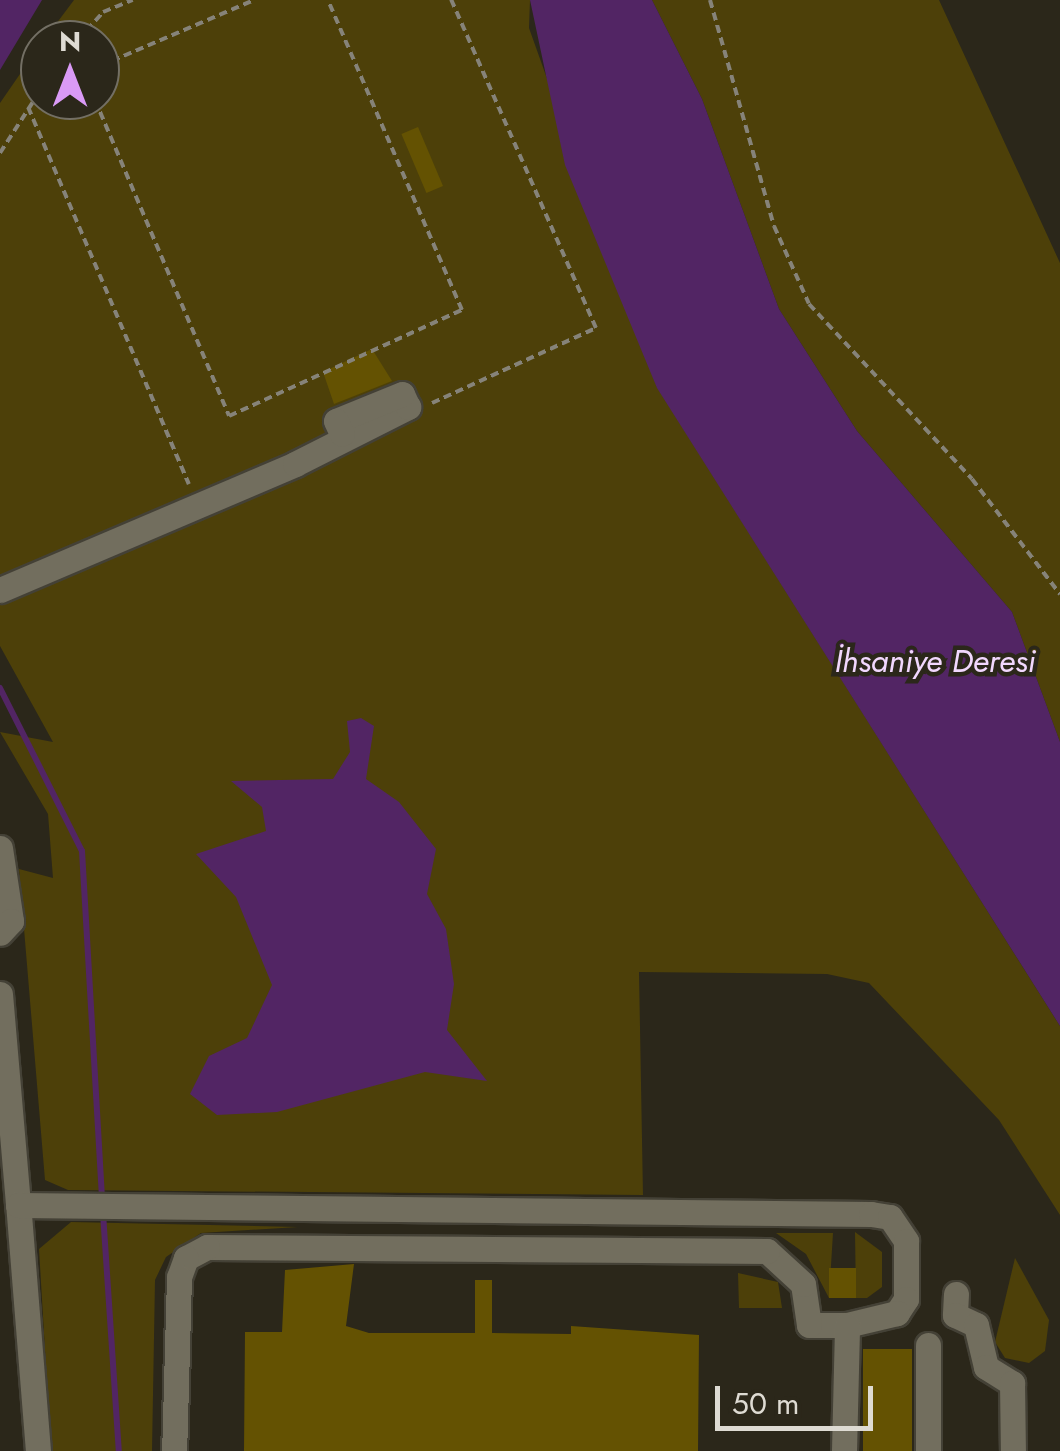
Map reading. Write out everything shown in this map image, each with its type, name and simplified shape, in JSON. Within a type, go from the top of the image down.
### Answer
[{"type":"street","points":[[0,590],[200,510],[342,434],[408,406]]},
{"type":"street","points":[[0,848],[11,921],[0,933]]},
{"type":"street","points":[[0,994],[38,1451]]},
{"type":"street","points":[[18,1205],[890,1217],[906,1241],[906,1300],[884,1320],[846,1325],[809,1325],[803,1284],[767,1251],[207,1248],[186,1258],[179,1277],[174,1451]]},
{"type":"street","points":[[956,1294],[955,1315],[976,1326],[986,1367],[1012,1383],[1013,1451]]},
{"type":"street","points":[[844,1451],[846,1325]]},
{"type":"street","points":[[928,1346],[928,1451]]},
{"type":"path","points":[[97,20],[104,12],[133,0]]},
{"type":"path","points":[[120,57],[254,0]]},
{"type":"path","points":[[103,120],[229,416],[462,310],[328,0]]},
{"type":"path","points":[[408,406],[596,328],[450,0]]},
{"type":"path","points":[[710,0],[774,226],[809,304],[972,479],[1060,594]]},
{"type":"path","points":[[0,153],[20,120]]},
{"type":"path","points":[[34,120],[200,510]]},
{"type":"shaded area","points":[[74,0],[530,0],[529,28],[657,387],[1060,1026],[1060,1215],[999,1120],[869,983],[827,974],[639,972],[643,1195],[68,1190],[45,1180],[19,869],[53,878],[48,814],[0,732],[53,742],[0,646],[0,103],[20,74],[20,120],[120,120],[120,20],[59,20]]},
{"type":"shaded area","points":[[652,0],[939,0],[1060,263],[1060,742],[1012,612],[857,431],[779,309],[702,99]]},
{"type":"shaded area","points":[[71,1222],[298,1227],[201,1233],[166,1257],[155,1280],[152,1451],[51,1451],[39,1249]]},
{"type":"shaded area","points":[[855,1232],[882,1252],[882,1287],[867,1298],[856,1298]]},
{"type":"shaded area","points":[[776,1233],[833,1233],[829,1298],[806,1254]]},
{"type":"shaded area","points":[[1015,1258],[1049,1320],[1045,1351],[1029,1363],[1005,1358],[995,1342]]},
{"type":"shaded area","points":[[738,1273],[778,1282],[782,1308],[739,1308]]},
{"type":"water","points":[[0,0],[42,0],[30,20],[20,20],[20,37],[0,70]]},
{"type":"water","name":"İhsaniye Deresi","points":[[530,0],[652,0],[702,99],[779,309],[857,431],[1012,612],[1060,742],[1060,1026],[657,388],[565,165]]},
{"type":"water","points":[[361,718],[374,726],[366,779],[399,802],[436,849],[427,894],[446,929],[454,984],[447,1030],[487,1081],[425,1072],[277,1112],[217,1115],[190,1094],[209,1056],[247,1038],[272,985],[236,897],[196,854],[266,831],[262,807],[231,781],[333,779],[350,752],[347,721]]},
{"type":"building","points":[[418,127],[443,186],[426,193],[401,134]]},
{"type":"building","points":[[372,349],[392,381],[334,404],[323,372]]},
{"type":"building","points":[[354,1264],[346,1326],[369,1333],[475,1333],[475,1280],[492,1280],[492,1333],[571,1334],[571,1326],[699,1335],[698,1451],[244,1451],[245,1332],[282,1332],[285,1270]]},
{"type":"building","points":[[829,1268],[856,1268],[856,1298],[829,1298]]},
{"type":"building","points":[[863,1349],[912,1349],[912,1451],[863,1451]]},
{"type":"waterway","points":[[0,688],[82,851],[102,1200]]},
{"type":"waterway","points":[[103,1213],[119,1451]]}]
